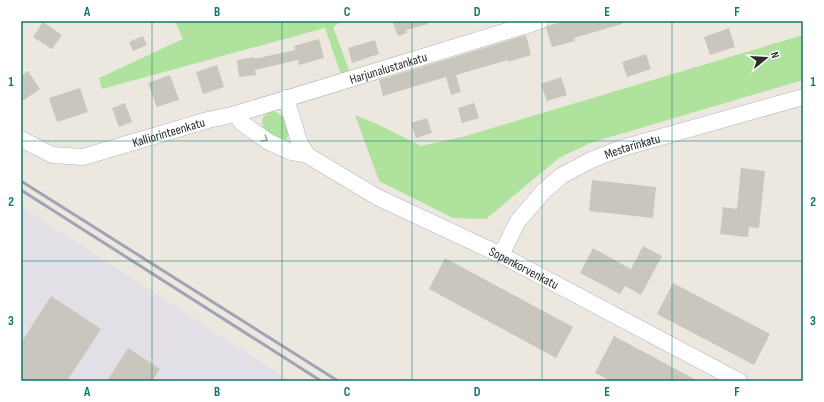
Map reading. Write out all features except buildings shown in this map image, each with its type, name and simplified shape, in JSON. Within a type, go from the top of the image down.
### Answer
[{"type":"street","name":"Harjunalustankatu","points":[[236,114],[540,21]]},
{"type":"street","name":"Mestarinkatu","points":[[501,255],[518,221],[543,192],[561,176],[622,148],[803,97]]},
{"type":"street","points":[[286,98],[299,141],[308,155]]},
{"type":"street","points":[[236,114],[242,123],[269,142],[291,152],[308,155]]},
{"type":"street","name":"Kalliorinteenkatu","points":[[21,139],[52,155],[83,157],[208,120],[236,114]]},
{"type":"street","name":"Sopenkorvenkatu","points":[[308,155],[377,197],[501,255],[739,381]]},
{"type":"shaded area","points":[[21,206],[290,381],[21,381]]},
{"type":"green space","points":[[175,21],[343,21],[333,27],[350,73],[341,75],[325,28],[102,89],[99,78],[183,39]]},
{"type":"green space","points":[[803,35],[803,80],[590,143],[559,158],[486,219],[453,218],[379,181],[355,115],[375,123],[421,146],[462,137]]},
{"type":"green space","points":[[271,111],[282,116],[288,126],[289,135],[286,140],[273,135],[263,127],[263,117]]},
{"type":"railway","points":[[21,181],[338,381]]},
{"type":"railway","points":[[21,190],[321,381]]}]
